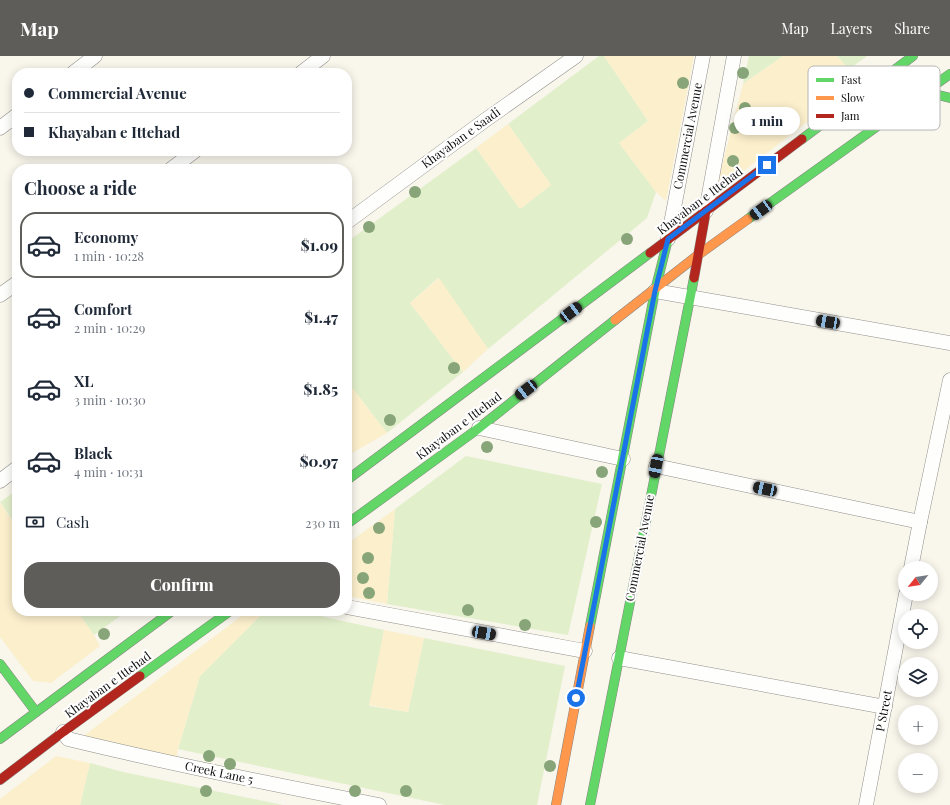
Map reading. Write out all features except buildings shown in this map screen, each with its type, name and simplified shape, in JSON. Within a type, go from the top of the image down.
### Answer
[{"type":"main road","name":"Khayaban e Ittehad","points":[[900,66],[913,56]]},
{"type":"main road","name":"Khayaban e Ittehad","points":[[940,82],[950,74]]},
{"type":"main road","points":[[940,96],[950,98]]},
{"type":"main road","name":"Khayaban e Ittehad","points":[[352,476],[814,130]]},
{"type":"main road","name":"Khayaban e Ittehad","points":[[352,520],[479,428],[698,255],[873,130]]},
{"type":"main road","name":"Commercial Avenue","points":[[590,805],[706,211]]},
{"type":"main road","name":"Commercial Avenue","points":[[556,805],[655,289],[668,239]]},
{"type":"main road","name":"Khayaban e Ittehad","points":[[0,739],[165,616]]},
{"type":"main road","name":"Khayaban e Ittehad","points":[[0,780],[63,732],[223,616]]},
{"type":"main road","points":[[0,664],[36,712]]},
{"type":"street","points":[[79,68],[95,56]]},
{"type":"street","points":[[307,68],[323,56]]},
{"type":"street","name":"Khayaban e Saadi","points":[[352,218],[484,121],[576,56]]},
{"type":"street","name":"Commercial Avenue","points":[[668,239],[704,56]]},
{"type":"street","name":"Commercial Avenue","points":[[706,211],[734,56]]},
{"type":"street","points":[[0,128],[12,119]]},
{"type":"street","points":[[178,164],[188,156]]},
{"type":"street","points":[[0,295],[12,286]]},
{"type":"street","points":[[655,289],[690,298],[950,343]]},
{"type":"street","points":[[912,561],[950,380]]},
{"type":"street","points":[[479,428],[622,459]]},
{"type":"street","points":[[656,466],[920,522]]},
{"type":"street","points":[[0,481],[12,472]]},
{"type":"street","name":"P Street","points":[[866,805],[905,601]]},
{"type":"street","points":[[352,608],[585,652]]},
{"type":"street","points":[[619,658],[885,707]]},
{"type":"street","name":"Creek Lane 5","points":[[63,732],[68,739],[106,749],[260,782],[379,805]]},
{"type":"green space","points":[[599,56],[604,56],[648,121],[619,143],[656,192],[647,218],[488,349],[438,278],[410,303],[463,372],[387,433],[352,388],[352,238],[476,148],[520,209],[551,185],[508,124]]},
{"type":"green space","points":[[749,56],[783,56],[743,84]]},
{"type":"green space","points":[[837,56],[867,56],[853,66],[846,66]]},
{"type":"green space","points":[[466,456],[602,484],[568,635],[387,604],[395,509]]},
{"type":"green space","points":[[12,494],[12,520],[0,502]]},
{"type":"green space","points":[[81,616],[120,616],[94,635]]},
{"type":"green space","points":[[260,616],[320,616],[384,630],[370,706],[408,712],[424,638],[565,666],[537,805],[445,805],[178,749],[200,676]]},
{"type":"green space","points":[[90,763],[123,772],[283,805],[80,805]]},
{"type":"sand","points":[[604,56],[694,56],[666,201],[656,192],[619,143],[648,121]]},
{"type":"sand","points":[[783,56],[837,56],[846,66],[808,66],[808,121],[715,193],[743,84]]},
{"type":"sand","points":[[508,124],[551,185],[520,209],[476,148]]},
{"type":"sand","points":[[439,278],[488,349],[463,372],[410,303]]},
{"type":"sand","points":[[352,388],[387,433],[352,453]]},
{"type":"sand","points":[[0,503],[12,520],[12,616],[81,616],[100,646],[51,683],[33,681],[0,637]]},
{"type":"sand","points":[[395,509],[387,604],[352,597],[352,540]]},
{"type":"sand","points":[[241,616],[260,616],[200,676],[178,749],[175,766],[77,741]]},
{"type":"sand","points":[[384,630],[424,638],[408,712],[369,705]]},
{"type":"sand","points":[[56,756],[90,763],[80,805],[0,805],[0,799]]},
{"type":"traffic: fast","points":[[900,66],[913,56]]},
{"type":"traffic: fast","points":[[940,81],[950,74]]},
{"type":"traffic: fast","points":[[940,96],[950,98]]},
{"type":"traffic: fast","points":[[802,139],[814,130]]},
{"type":"traffic: fast","points":[[748,219],[872,130]]},
{"type":"traffic: fast","points":[[590,626],[655,291],[668,239]]},
{"type":"traffic: fast","points":[[352,476],[650,253]]},
{"type":"traffic: fast","points":[[590,805],[694,278]]},
{"type":"traffic: fast","points":[[352,520],[479,428],[615,320]]},
{"type":"traffic: fast","points":[[0,739],[165,616]]},
{"type":"traffic: fast","points":[[140,676],[223,616]]},
{"type":"traffic: fast","points":[[0,664],[36,712]]},
{"type":"traffic: slow","points":[[615,320],[698,255],[748,219]]},
{"type":"traffic: slow","points":[[556,805],[590,626]]},
{"type":"traffic: jam","points":[[650,253],[802,139]]},
{"type":"traffic: jam","points":[[694,278],[706,211]]},
{"type":"traffic: jam","points":[[0,780],[140,676]]},
{"type":"route","points":[[576,698],[655,291],[668,239],[767,165]]}]
